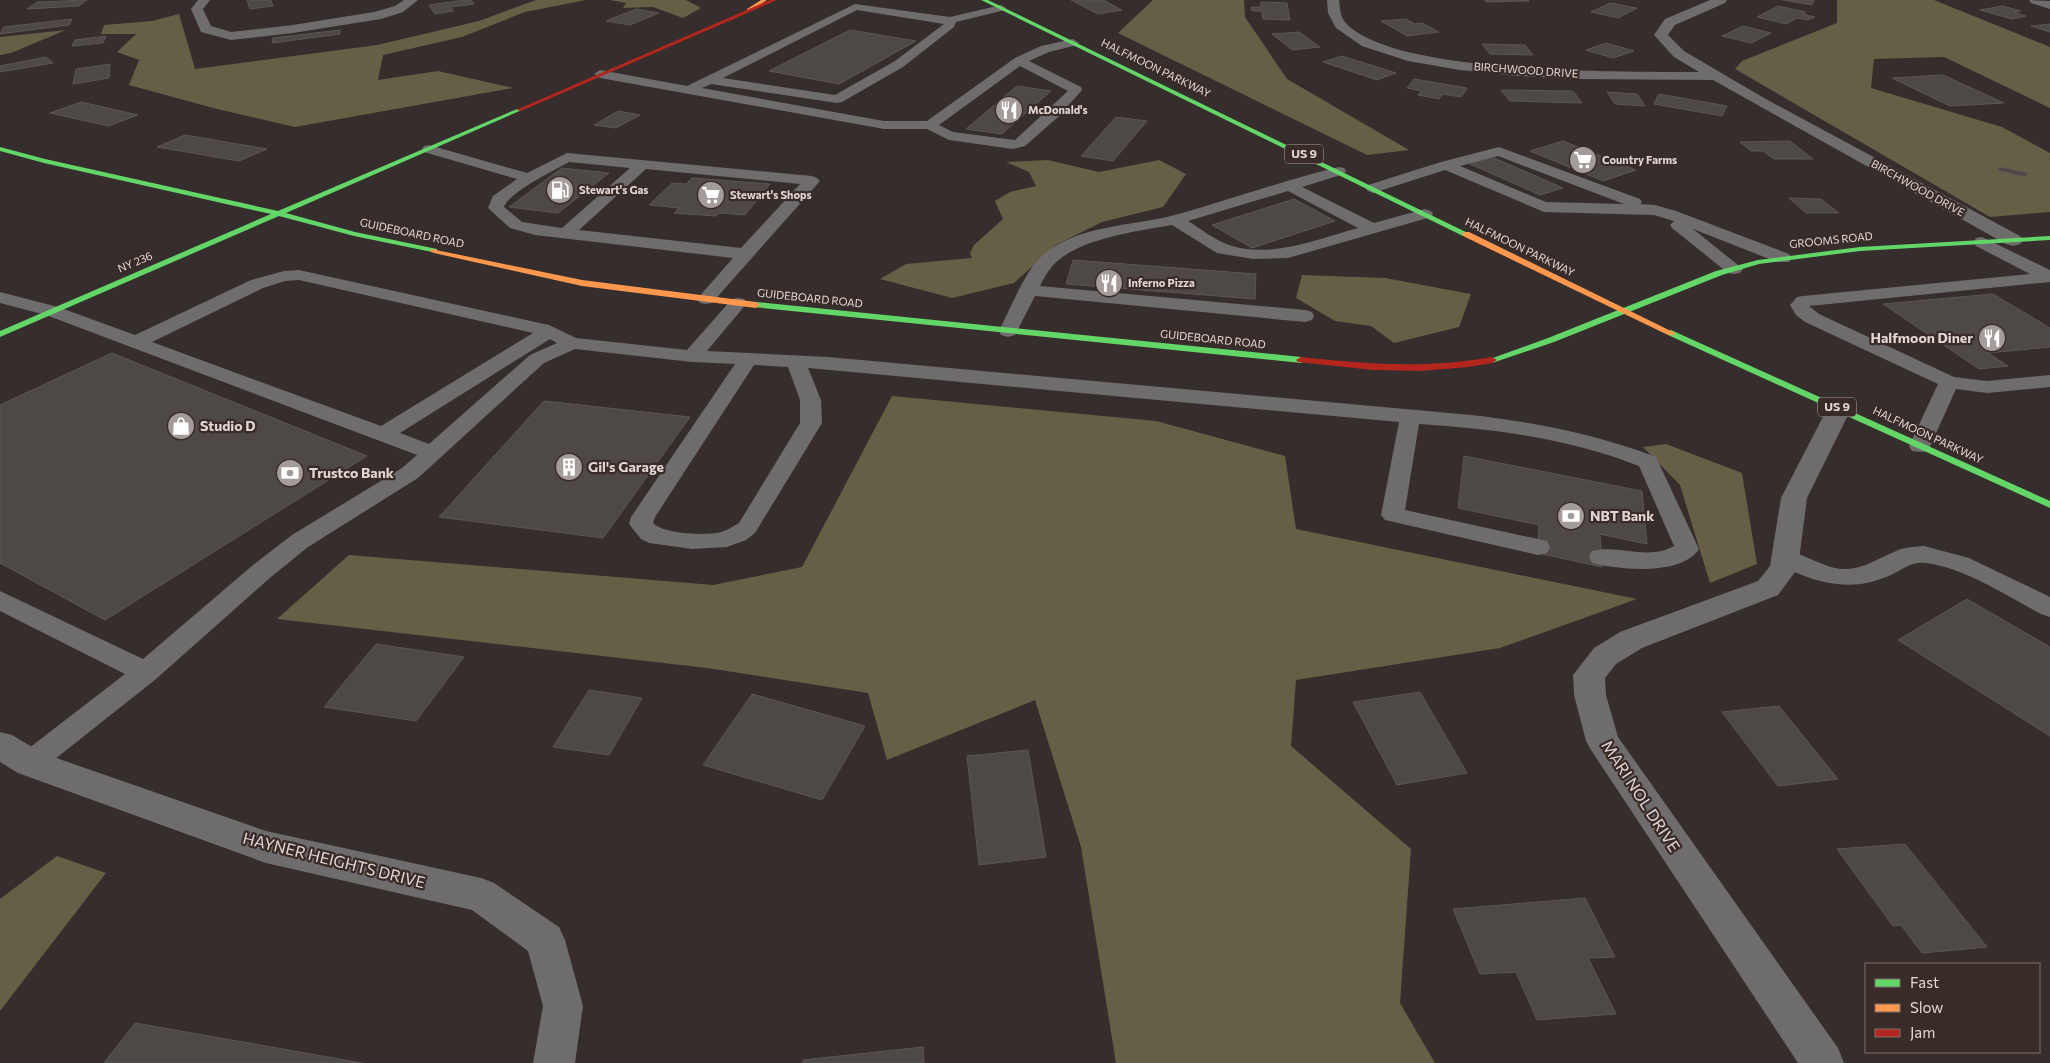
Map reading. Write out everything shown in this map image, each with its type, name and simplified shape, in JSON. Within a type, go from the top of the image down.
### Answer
[{"type":"main road","points":[[749,10],[764,0]]},
{"type":"main road","name":"NY 236","points":[[0,334],[774,0]]},
{"type":"main road","name":"HALFMOON PARKWAY","points":[[984,0],[1622,311],[2048,502]]},
{"type":"main road","name":"GUIDEBOARD ROAD","points":[[0,149],[44,162],[280,214],[354,234],[582,283],[738,303],[1357,366],[1425,368],[1469,365],[1496,359],[1622,311]]},
{"type":"main road","name":"GROOMS ROAD","points":[[1622,311],[1734,269],[1758,262],[1860,249],[2050,238]]},
{"type":"street","points":[[204,0],[197,9],[206,29],[232,36],[293,30],[376,16],[399,9],[412,0]]},
{"type":"street","name":"BIRCHWOOD DRIVE","points":[[1333,0],[1334,14],[1342,26],[1353,35],[1386,50],[1425,60],[1504,71],[1718,76]]},
{"type":"street","name":"BIRCHWOOD DRIVE","points":[[1721,0],[1670,22],[1661,35],[1679,54],[1759,101],[2013,240]]},
{"type":"street","points":[[2035,0],[2050,5]]},
{"type":"street","name":"MARI NOL DRIVE","points":[[1823,1063],[1603,741],[1590,695],[1589,675],[1605,656],[1631,640],[1768,588],[1784,568],[1794,498],[1840,409]]},
{"type":"street","name":"HAYNER HEIGHTS DRIVE","points":[[0,745],[30,764],[266,847],[481,895],[545,940],[563,1006],[554,1063]]},
{"type":"lane","points":[[687,91],[855,8],[950,23],[1024,19]]},
{"type":"lane","points":[[928,31],[1001,8]]},
{"type":"lane","points":[[835,17],[852,20]]},
{"type":"lane","points":[[709,79],[837,98],[898,64],[950,23]]},
{"type":"lane","points":[[930,125],[1019,61],[1045,49],[1073,42]]},
{"type":"lane","points":[[600,74],[884,126],[930,125],[948,136],[1012,145],[1020,143],[1054,114],[1076,90],[1019,61]]},
{"type":"lane","points":[[864,74],[898,64]]},
{"type":"lane","points":[[825,97],[850,82]]},
{"type":"lane","points":[[430,149],[529,178],[547,180]]},
{"type":"lane","points":[[1373,188],[1446,165],[1499,151],[1783,258]]},
{"type":"lane","points":[[706,299],[812,181],[567,157],[529,178],[499,198],[496,208],[509,220],[516,225],[535,230],[745,254]]},
{"type":"lane","points":[[1511,166],[1526,161]]},
{"type":"lane","points":[[565,234],[643,164]]},
{"type":"lane","points":[[1446,165],[1483,175],[1512,188],[1544,207],[1597,207],[1662,212],[1734,269]]},
{"type":"lane","points":[[1008,331],[1043,264],[1060,251],[1091,237],[1124,228],[1175,220],[1338,171]]},
{"type":"lane","points":[[1542,179],[1560,174]]},
{"type":"lane","points":[[594,185],[617,187]]},
{"type":"lane","points":[[1289,186],[1373,229]]},
{"type":"lane","points":[[507,193],[526,195]]},
{"type":"lane","points":[[1254,196],[1272,206]]},
{"type":"lane","points":[[582,201],[599,203]]},
{"type":"lane","points":[[1219,206],[1238,217]]},
{"type":"lane","points":[[1175,220],[1223,249],[1253,254],[1295,251],[1426,214]]},
{"type":"lane","points":[[1313,228],[1334,240]]},
{"type":"lane","points":[[1277,240],[1295,251]]},
{"type":"lane","points":[[1982,242],[2049,277]]},
{"type":"lane","points":[[136,342],[257,284],[284,276],[299,275],[549,331],[572,343],[692,356],[796,361],[1410,417],[1461,420],[1539,430],[1623,451],[1648,462],[1687,548],[1678,556],[1637,562],[1601,557]]},
{"type":"lane","points":[[2049,277],[1803,301],[1799,305],[1802,311],[1812,318],[1950,382],[1987,387],[2050,381]]},
{"type":"lane","points":[[1029,290],[1305,316]]},
{"type":"lane","points":[[0,297],[7,297],[52,311],[434,453]]},
{"type":"lane","points":[[692,356],[738,303]]},
{"type":"lane","points":[[384,434],[549,331]]},
{"type":"lane","points":[[30,764],[146,672],[216,613],[262,570],[300,541],[410,473],[537,359],[572,343]]},
{"type":"lane","points":[[748,359],[643,517],[641,524],[649,534],[712,541],[733,539],[747,528],[811,423],[813,415],[811,400],[796,361]]},
{"type":"lane","points":[[1920,446],[1950,382]]},
{"type":"lane","points":[[1410,417],[1393,515],[1538,546]]},
{"type":"lane","points":[[1785,559],[1841,579],[1860,578],[1910,554],[1931,555],[1965,566],[2050,608]]},
{"type":"lane","points":[[0,600],[146,672]]},
{"type":"shaded area","points":[[536,0],[586,0],[525,12],[462,37],[383,55],[378,80],[438,71],[513,88],[295,127],[213,108],[129,85],[139,60],[117,52],[136,34],[101,34],[104,25],[152,21],[179,14],[195,69],[377,45],[479,21]]},
{"type":"shaded area","points":[[610,0],[686,0],[701,8],[683,18],[653,7],[623,8],[626,3]]},
{"type":"shaded area","points":[[1153,0],[1244,0],[1245,17],[1287,79],[1409,150],[1367,155],[1118,33]]},
{"type":"shaded area","points":[[1837,0],[1934,0],[2050,47],[2050,108],[1944,57],[1874,59],[1871,88],[2002,127],[2050,153],[2050,212],[1990,217],[1735,69],[1742,61],[1837,23]]},
{"type":"shaded area","points":[[66,30],[11,53],[0,55],[0,37]]},
{"type":"shaded area","points":[[1048,160],[1099,172],[1159,160],[1186,174],[1163,207],[1102,222],[1056,245],[1014,283],[952,298],[880,279],[906,264],[972,258],[970,253],[974,245],[1003,219],[995,201],[1010,192],[1036,186],[1029,172],[1006,162]]},
{"type":"shaded area","points":[[1302,275],[1385,278],[1471,294],[1459,327],[1394,343],[1371,326],[1335,321],[1296,298]]},
{"type":"shaded area","points":[[892,396],[1156,421],[1285,456],[1296,529],[1637,599],[1500,648],[1296,680],[1291,746],[1411,849],[1400,1003],[1435,1063],[1116,1063],[1081,847],[1035,700],[887,760],[868,693],[707,668],[277,619],[349,555],[713,585],[802,567]]},
{"type":"shaded area","points":[[1666,444],[1742,473],[1757,564],[1710,583],[1680,485],[1643,447]]},
{"type":"shaded area","points":[[57,856],[106,873],[0,1011],[0,899]]},
{"type":"building","points":[[87,0],[79,6],[27,9],[37,2]]},
{"type":"building","points":[[247,0],[271,0],[273,6],[250,9]]},
{"type":"building","points":[[471,0],[474,4],[451,7],[453,11],[435,14],[429,5]]},
{"type":"building","points":[[1071,0],[1103,0],[1122,10],[1098,14]]},
{"type":"building","points":[[1484,0],[1528,0],[1529,1],[1487,2]]},
{"type":"building","points":[[1783,0],[1814,0],[1812,5]]},
{"type":"building","points":[[1261,2],[1287,3],[1290,20],[1263,19],[1262,11],[1252,11],[1251,7],[1261,7]]},
{"type":"building","points":[[1610,3],[1637,8],[1618,18],[1591,12]]},
{"type":"building","points":[[1778,6],[1806,12],[1802,14],[1815,17],[1808,20],[1797,18],[1786,24],[1757,17]]},
{"type":"building","points":[[2003,6],[2021,11],[2013,12],[2026,16],[2012,19],[1980,10]]},
{"type":"building","points":[[636,9],[659,13],[630,25],[606,21]]},
{"type":"building","points":[[72,19],[69,25],[0,34],[4,27]]},
{"type":"building","points":[[1406,19],[1415,24],[1422,23],[1439,32],[1407,36],[1381,21]]},
{"type":"building","points":[[2050,24],[2050,32],[2031,26]]},
{"type":"building","points":[[1743,26],[1771,33],[1751,43],[1722,36]]},
{"type":"building","points":[[340,30],[340,34],[272,43],[273,38]]},
{"type":"building","points":[[850,30],[916,41],[839,84],[769,71]]},
{"type":"building","points":[[1299,32],[1320,47],[1292,50],[1272,34]]},
{"type":"building","points":[[106,36],[103,43],[72,46],[75,40]]},
{"type":"building","points":[[1606,43],[1634,51],[1613,58],[1586,50]]},
{"type":"building","points":[[1482,44],[1525,45],[1533,55],[1490,54]]},
{"type":"building","points":[[1342,56],[1396,73],[1377,80],[1323,62]]},
{"type":"building","points":[[46,57],[53,63],[0,72],[0,66]]},
{"type":"building","points":[[110,64],[109,78],[73,84],[76,69]]},
{"type":"building","points":[[1943,75],[2004,103],[1950,106],[1892,78]]},
{"type":"building","points":[[1414,79],[1467,88],[1461,97],[1443,94],[1439,99],[1418,95],[1422,91],[1407,88]]},
{"type":"building","name":"McDonald's","points":[[1017,86],[1051,91],[1002,134],[966,129]]},
{"type":"building","points":[[1501,90],[1573,91],[1582,103],[1510,101]]},
{"type":"building","points":[[1607,92],[1637,94],[1645,106],[1615,104]]},
{"type":"building","points":[[1659,94],[1727,106],[1722,116],[1654,104]]},
{"type":"building","points":[[81,102],[138,115],[108,126],[50,113]]},
{"type":"building","points":[[618,111],[640,115],[616,128],[594,125]]},
{"type":"building","points":[[1116,117],[1147,121],[1113,161],[1081,156]]},
{"type":"building","points":[[185,135],[267,149],[239,161],[157,147]]},
{"type":"building","name":"Country Farms","points":[[1563,141],[1636,170],[1603,181],[1530,151]]},
{"type":"building","points":[[1790,141],[1813,159],[1774,159],[1763,151],[1751,151],[1740,142]]},
{"type":"building","points":[[1492,157],[1563,188],[1540,195],[1470,164]]},
{"type":"building","points":[[2000,167],[2028,173],[2025,177],[1997,170]]},
{"type":"building","name":"Stewart's Gas","points":[[562,168],[609,173],[558,213],[509,207]]},
{"type":"building","name":"Stewart's Shops","points":[[692,178],[770,184],[745,215],[719,213],[716,216],[674,213],[679,208],[649,205],[672,183],[686,184]]},
{"type":"building","points":[[1789,198],[1821,199],[1839,213],[1806,213]]},
{"type":"building","points":[[1294,199],[1335,221],[1252,248],[1212,225]]},
{"type":"building","points":[[1073,260],[1256,274],[1255,299],[1066,284]]},
{"type":"building","name":"Halfmoon Diner","points":[[1993,294],[2050,328],[2050,347],[1988,353],[2008,366],[1979,369],[1883,304]]},
{"type":"building","points":[[112,353],[367,456],[105,620],[0,563],[0,405]]},
{"type":"building","name":"Gil's Garage","points":[[544,401],[690,417],[603,538],[439,517]]},
{"type":"building","name":"NBT Bank","points":[[1464,456],[1642,491],[1647,544],[1600,534],[1602,567],[1538,553],[1539,525],[1458,508]]},
{"type":"building","points":[[1967,599],[2050,647],[2050,736],[1898,640]]},
{"type":"building","points":[[376,644],[464,657],[416,721],[324,707]]},
{"type":"building","points":[[589,690],[642,698],[609,755],[553,747]]},
{"type":"building","points":[[1420,692],[1467,773],[1397,785],[1353,702]]},
{"type":"building","points":[[752,694],[865,726],[822,800],[703,765]]},
{"type":"building","points":[[1779,706],[1838,779],[1778,786],[1722,712]]},
{"type":"building","points":[[1028,750],[1046,857],[979,865],[967,756]]},
{"type":"building","points":[[1905,844],[1987,947],[1922,953],[1901,925],[1893,926],[1837,849]]},
{"type":"building","points":[[1585,898],[1615,957],[1588,958],[1616,1014],[1537,1020],[1516,972],[1480,974],[1453,909]]},
{"type":"building","points":[[135,1023],[362,1063],[104,1063]]},
{"type":"building","points":[[923,1047],[924,1063],[803,1063],[803,1060]]},
{"type":"traffic: fast","points":[[984,0],[1466,234]]},
{"type":"traffic: fast","points":[[0,334],[519,110]]},
{"type":"traffic: fast","points":[[0,149],[44,161],[280,214],[354,234],[434,251]]},
{"type":"traffic: fast","points":[[1492,360],[1551,340],[1719,273],[1758,262],[1860,249],[2050,238]]},
{"type":"traffic: fast","points":[[756,305],[1301,360]]},
{"type":"traffic: fast","points":[[1671,333],[2050,505]]},
{"type":"traffic: slow","points":[[749,10],[764,0]]},
{"type":"traffic: slow","points":[[1466,234],[1671,333]]},
{"type":"traffic: slow","points":[[434,251],[582,283],[756,305]]},
{"type":"traffic: jam","points":[[519,110],[774,0]]},
{"type":"traffic: jam","points":[[1301,360],[1396,368],[1444,367],[1492,360]]},
{"type":"place","name":"McDonald's","points":[[1009,110]]},
{"type":"place","name":"Country Farms","points":[[1583,160]]},
{"type":"place","name":"Stewart's Gas","points":[[560,190]]},
{"type":"place","name":"Stewart's Shops","points":[[711,195]]},
{"type":"place","name":"Inferno Pizza","points":[[1109,283]]},
{"type":"place","name":"Halfmoon Diner","points":[[1992,338]]},
{"type":"place","name":"Studio D","points":[[181,426]]},
{"type":"place","name":"Gil's Garage","points":[[569,467]]},
{"type":"place","name":"Trustco Bank","points":[[290,473]]},
{"type":"place","name":"NBT Bank","points":[[1571,516]]}]
